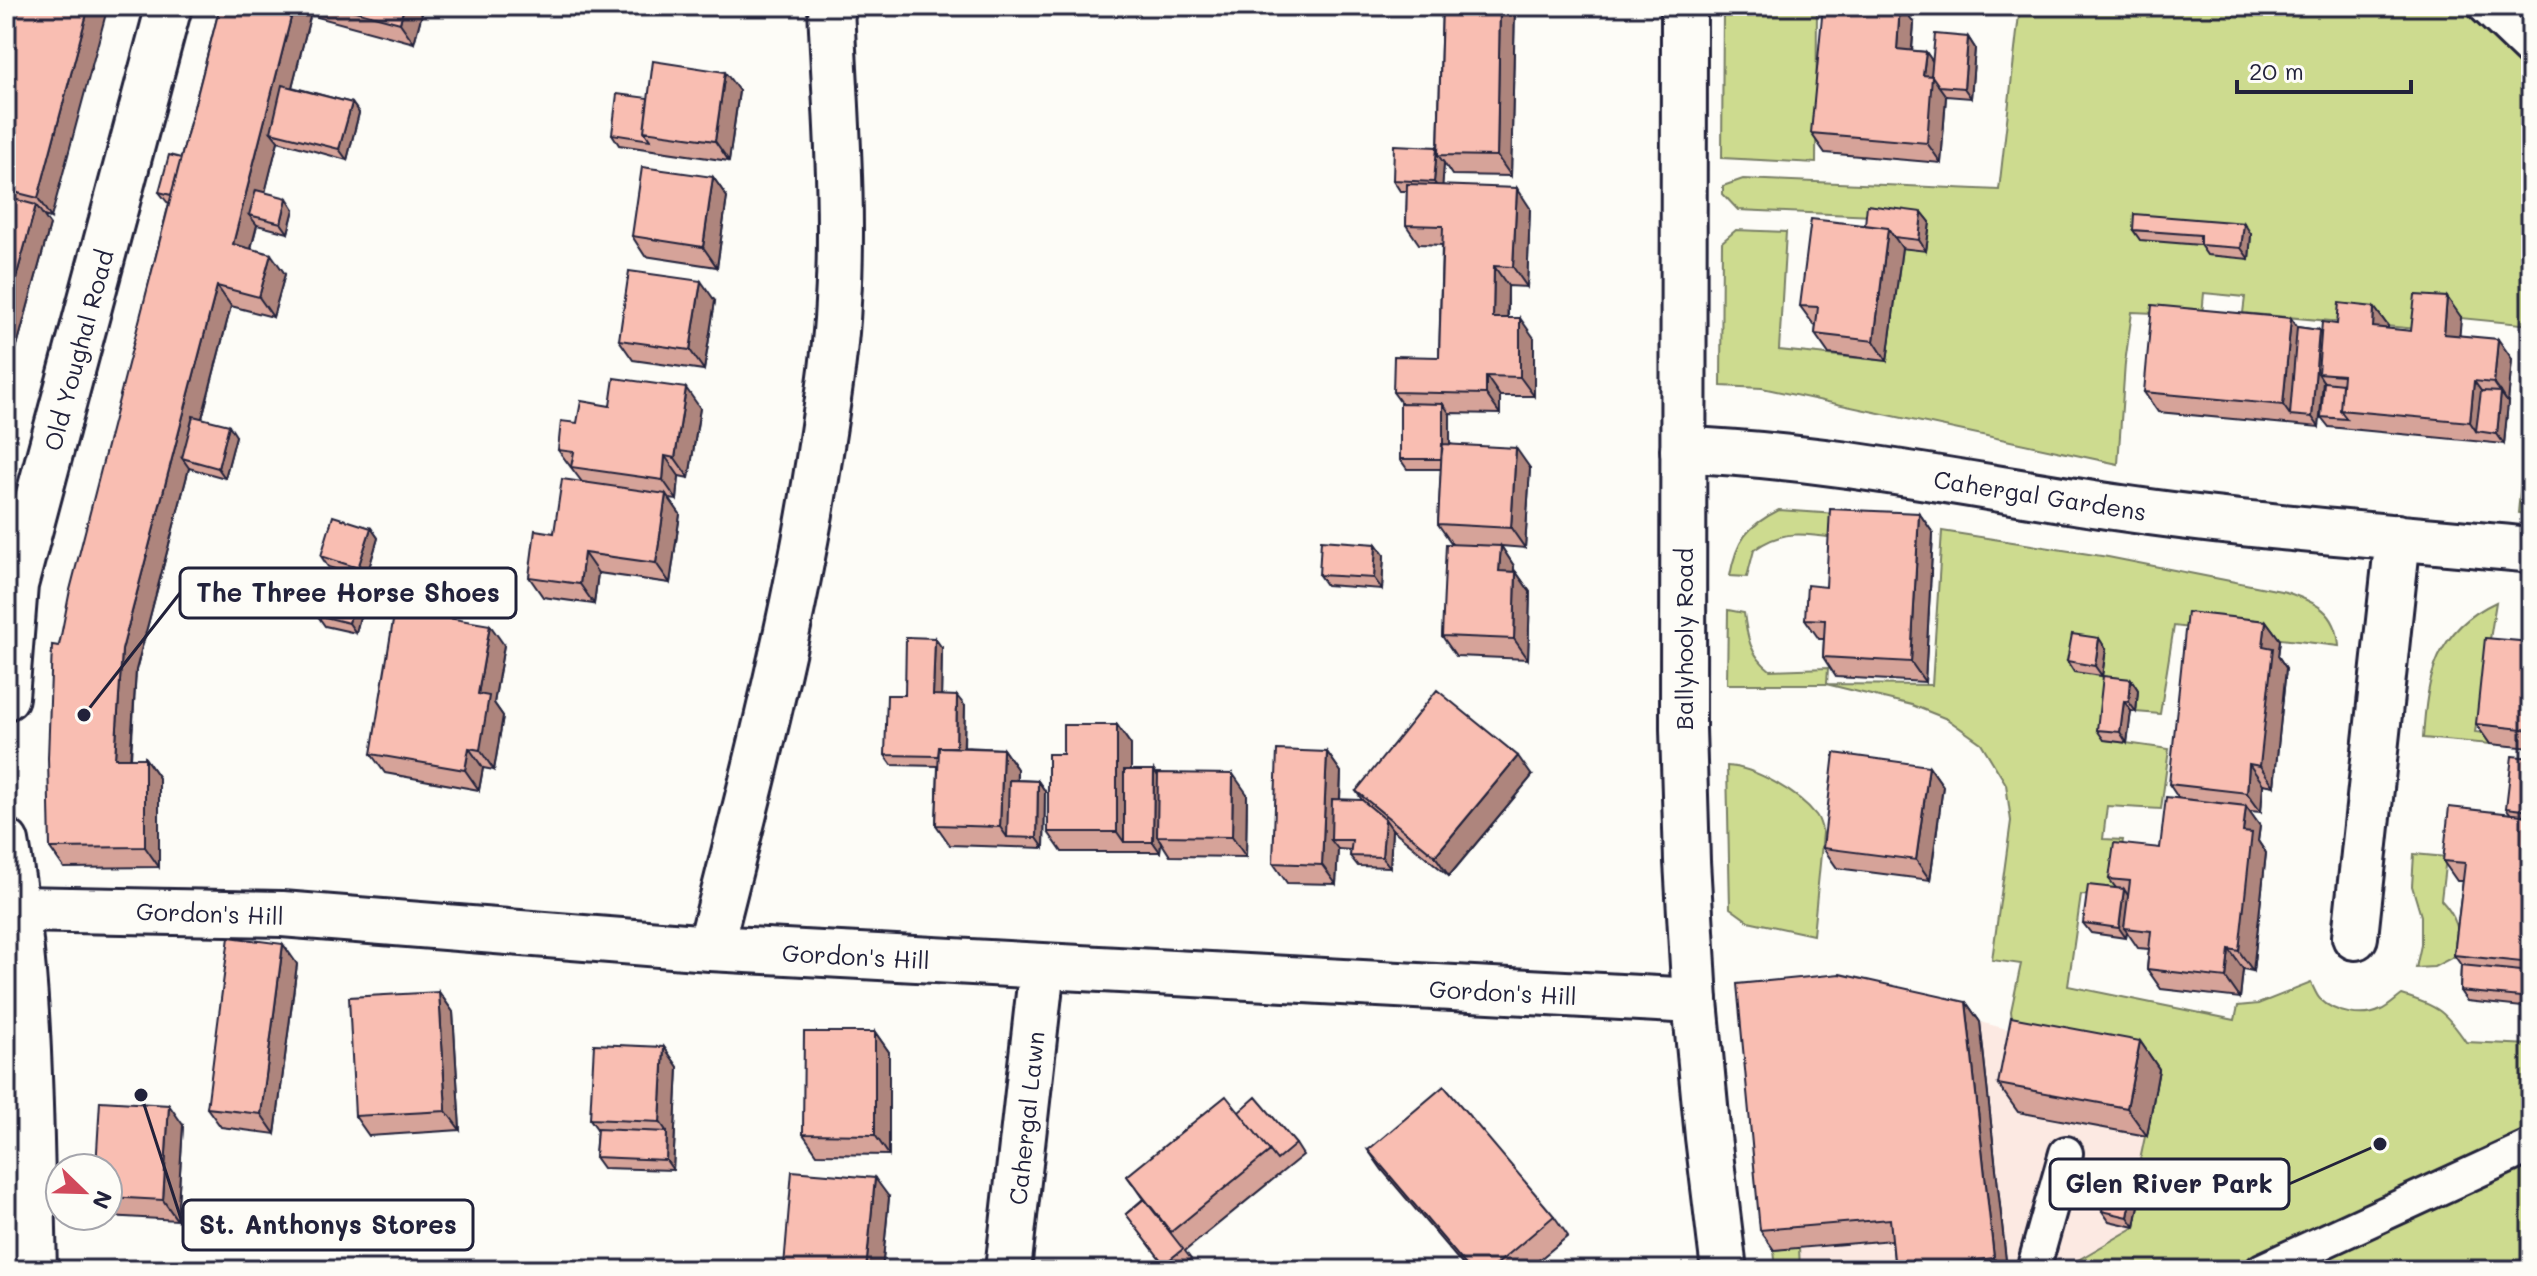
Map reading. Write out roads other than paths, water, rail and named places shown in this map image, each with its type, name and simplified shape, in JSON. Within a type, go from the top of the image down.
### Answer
[{"type":"street","name":"Old Youghal Road","points":[[6,697],[15,585],[169,6]]},
{"type":"street","points":[[710,948],[790,618],[812,505],[827,402],[838,302],[838,196],[831,6]]},
{"type":"street","name":"Ballyhooly Road","points":[[1684,6],[1683,729],[1687,861],[1695,1001],[1724,1270]]},
{"type":"street","name":"Cahergal Gardens","points":[[1683,450],[1796,457],[1870,466],[2205,521],[2531,550]]},
{"type":"street","points":[[2355,937],[2398,537]]},
{"type":"street","points":[[6,842],[18,909],[28,1030],[34,1270]]},
{"type":"street","name":"Gordon's Hill","points":[[18,909],[282,914],[710,948],[1695,1001]]},
{"type":"street","name":"Cahergal Lawn","points":[[1008,1270],[1042,967]]},
{"type":"lane","points":[[2484,6],[2531,51]]},
{"type":"lane","points":[[2262,1270],[2531,1146]]},
{"type":"lane","points":[[2033,1270],[2066,1153]]},
{"type":"place","name":"The Three Horse Shoes","points":[[84,715]]},
{"type":"place","name":"St. Anthonys Stores","points":[[141,1095]]},
{"type":"place","name":"Glen River Park","points":[[2380,1144]]}]
